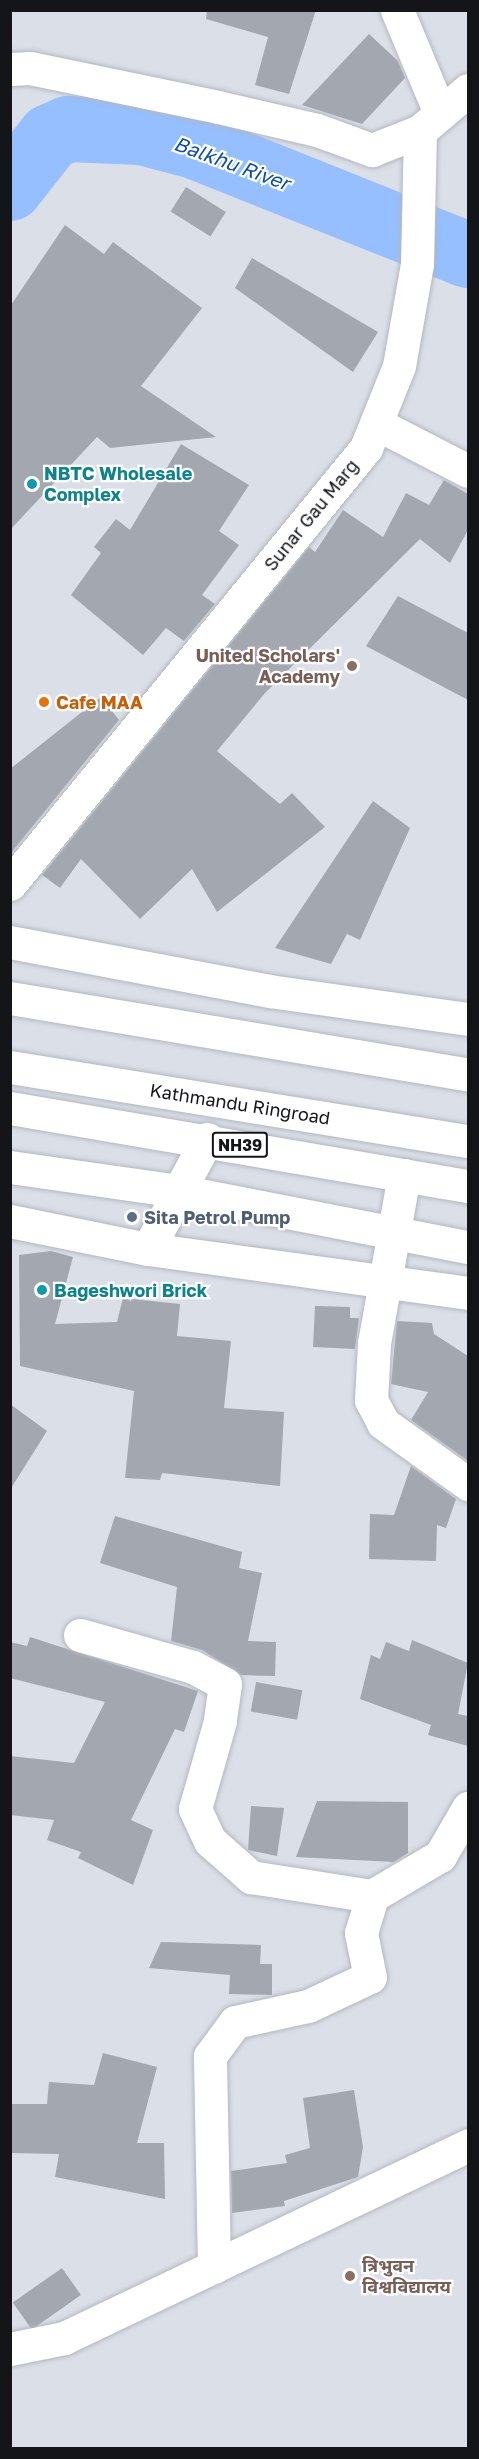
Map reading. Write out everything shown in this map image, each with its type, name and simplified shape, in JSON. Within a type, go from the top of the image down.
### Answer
[{"type":"main road","points":[[397,10],[428,132]]},
{"type":"main road","points":[[10,69],[30,68],[218,107],[317,130],[372,150],[428,132],[468,90]]},
{"type":"main road","name":"Sunar Gau Marg","points":[[10,884],[366,448],[393,389],[417,264],[428,132]]},
{"type":"main road","points":[[377,424],[468,471]]},
{"type":"main road","points":[[10,942],[269,991],[468,1019]]},
{"type":"main road","points":[[10,998],[468,1076]]},
{"type":"main road","name":"Kathmandu Ringroad","points":[[10,1067],[468,1141]]},
{"type":"main road","name":"NH39","points":[[10,1108],[207,1139],[468,1186]]},
{"type":"main road","points":[[148,1249],[207,1139]]},
{"type":"main road","points":[[10,1167],[178,1191],[391,1235],[468,1247]]},
{"type":"main road","points":[[404,1175],[384,1278],[371,1400],[383,1423],[468,1484]]},
{"type":"main road","points":[[11,1225],[148,1249],[384,1278],[468,1293]]},
{"type":"main road","points":[[80,1635],[193,1667],[225,1684],[195,1809],[210,1841],[250,1877],[372,1896],[441,1856],[468,1808]]},
{"type":"main road","points":[[214,2267],[210,2056],[235,2022],[308,2006],[370,1977],[361,1933],[372,1896]]},
{"type":"main road","points":[[10,2349],[64,2338],[468,2145]]},
{"type":"building","points":[[207,10],[316,10],[289,94],[255,85],[268,37],[206,19]]},
{"type":"building","points":[[369,34],[398,61],[405,78],[362,124],[302,105]]},
{"type":"building","points":[[186,187],[226,212],[210,236],[171,212]]},
{"type":"building","points":[[65,225],[104,254],[113,242],[202,308],[141,386],[216,437],[110,448],[97,437],[10,530],[11,305]]},
{"type":"building","points":[[252,258],[378,332],[353,372],[235,288]]},
{"type":"building","points":[[181,444],[249,485],[219,531],[239,545],[202,595],[215,604],[184,641],[166,628],[143,655],[71,595],[101,553],[94,547],[116,519],[130,530]]},
{"type":"building","points":[[444,480],[468,494],[468,530],[450,563],[420,539],[265,693],[217,751],[280,804],[292,793],[325,827],[217,912],[192,869],[140,919],[81,859],[60,888],[42,875],[309,547],[315,552],[343,510],[383,537],[406,493],[429,505]]},
{"type":"building","points":[[398,596],[468,633],[468,700],[366,646]]},
{"type":"building","points":[[101,697],[119,720],[11,853],[10,769]]},
{"type":"building","points":[[373,801],[410,828],[360,940],[347,934],[331,964],[275,948]]},
{"type":"building","points":[[51,1251],[73,1257],[55,1324],[117,1322],[123,1298],[180,1304],[177,1336],[231,1341],[224,1408],[284,1412],[280,1486],[162,1473],[160,1480],[125,1478],[134,1391],[20,1366],[19,1255]]},
{"type":"building","points":[[315,1306],[350,1307],[350,1318],[359,1318],[355,1349],[313,1347]]},
{"type":"building","points":[[397,1321],[432,1323],[434,1334],[468,1356],[468,1461],[411,1420],[428,1392],[391,1384]]},
{"type":"building","points":[[10,1404],[47,1431],[10,1490]]},
{"type":"building","points":[[411,1466],[456,1499],[446,1528],[437,1525],[436,1561],[369,1559],[370,1514],[394,1515]]},
{"type":"building","points":[[115,1516],[242,1552],[239,1568],[262,1573],[248,1641],[276,1642],[275,1676],[241,1675],[202,1650],[171,1641],[177,1587],[100,1563]]},
{"type":"building","points":[[30,1637],[198,1691],[184,1732],[175,1729],[131,1820],[153,1830],[133,1885],[78,1858],[81,1852],[47,1840],[54,1820],[10,1815],[10,1756],[74,1763],[105,1702],[10,1678],[10,1642],[27,1646]]},
{"type":"building","points":[[412,1640],[468,1663],[458,1714],[468,1716],[468,1746],[428,1735],[431,1725],[360,1699],[371,1655],[380,1659],[386,1642],[409,1651]]},
{"type":"building","points":[[256,1682],[302,1690],[297,1720],[251,1712]]},
{"type":"building","points":[[317,1801],[408,1802],[408,1853],[394,1862],[296,1857]]},
{"type":"building","points":[[251,1806],[284,1808],[277,1856],[248,1850]]},
{"type":"building","points":[[161,1942],[261,1945],[260,1964],[272,1964],[272,1995],[229,1994],[230,1975],[149,1968]]},
{"type":"building","points":[[103,2053],[157,2067],[137,2143],[164,2143],[165,2199],[55,2177],[59,2154],[10,2153],[10,2104],[47,2104],[49,2082],[94,2085]]},
{"type":"building","points":[[354,2090],[363,2147],[358,2177],[284,2201],[285,2206],[232,2213],[231,2171],[287,2163],[285,2155],[310,2148],[303,2098]]},
{"type":"building","points":[[62,2268],[81,2295],[32,2329],[13,2302]]},
{"type":"waterway","name":"Balkhu River","points":[[10,188],[50,137],[68,129],[142,132],[195,146],[468,255]]},
{"type":"place","name":"NBTC Wholesale Complex","points":[[32,484]]},
{"type":"place","name":"United Scholars' Academy","points":[[352,666]]},
{"type":"place","name":"Cafe MAA","points":[[44,702]]},
{"type":"place","name":"Sita Petrol Pump","points":[[132,1217]]},
{"type":"place","name":"Bageshwori Brick","points":[[42,1290]]},
{"type":"place","name":"त्रिभुवन विश्वविद्यालय","points":[[350,2276]]}]
